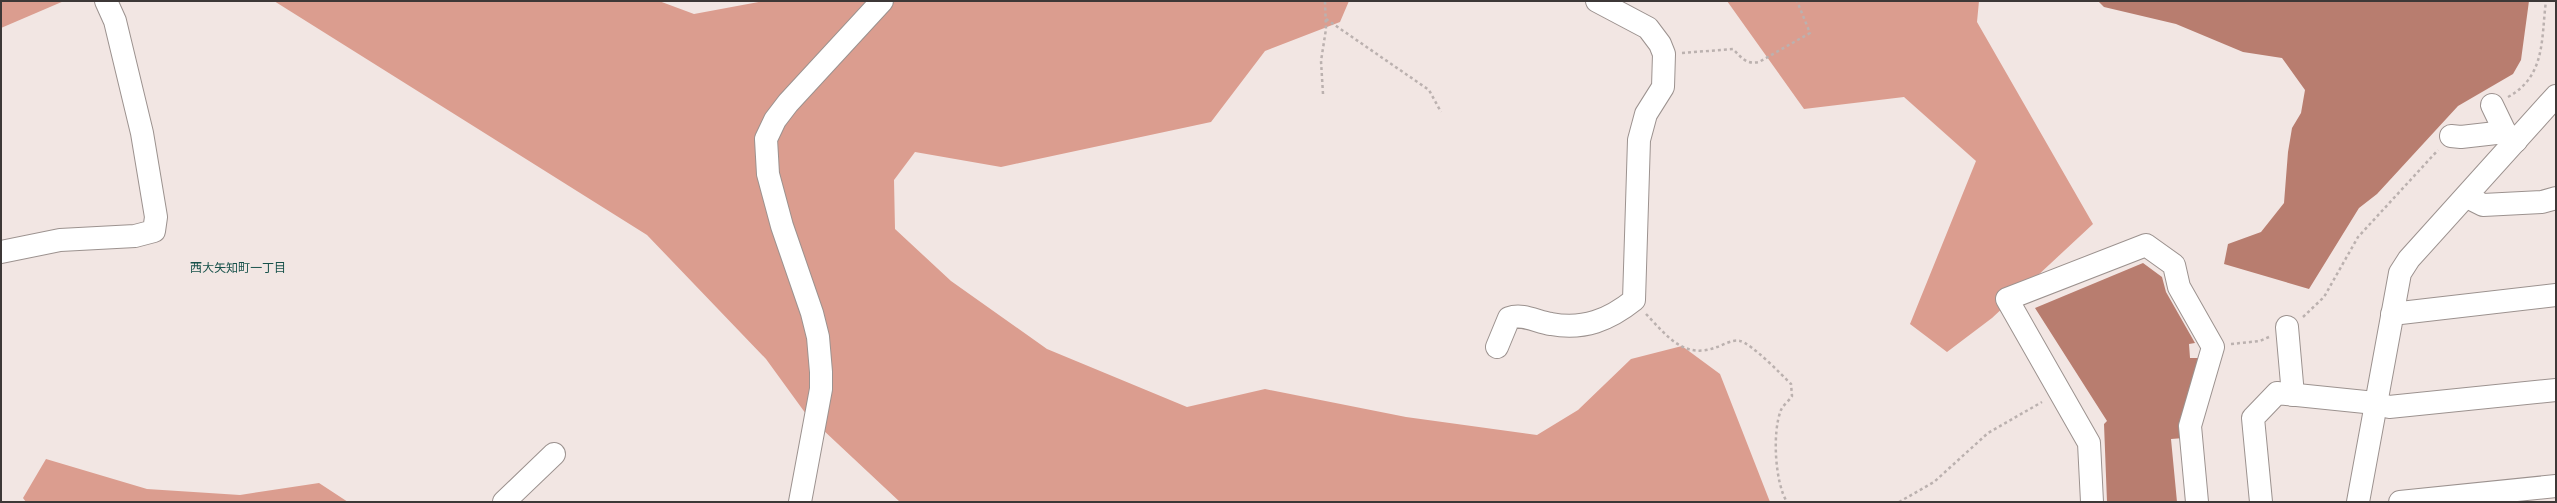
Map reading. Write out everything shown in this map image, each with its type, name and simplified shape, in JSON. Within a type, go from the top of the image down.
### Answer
[{"type":"street","points":[[1,252],[60,240],[135,236],[154,231],[156,217],[142,133],[115,21],[106,1]]},
{"type":"street","points":[[800,502],[821,389],[820,355],[808,299],[782,226],[768,174],[766,139],[772,126],[788,103],[882,1]]},
{"type":"street","points":[[1497,347],[1509,318],[1532,318],[1551,324],[1588,325],[1619,312],[1634,300],[1640,140],[1646,114],[1663,87],[1664,54],[1660,44],[1648,28],[1597,1]]},
{"type":"street","points":[[2358,502],[2400,273],[2409,259],[2467,197],[2511,136],[2556,96]]},
{"type":"street","points":[[2492,105],[2511,136]]},
{"type":"street","points":[[2451,136],[2511,136]]},
{"type":"street","points":[[2467,197],[2483,205],[2542,202],[2556,198]]},
{"type":"street","points":[[2092,502],[2089,442],[2007,299],[2146,245],[2174,265],[2179,287],[2213,347],[2190,426],[2197,502]]},
{"type":"street","points":[[2392,314],[2556,296]]},
{"type":"street","points":[[2287,327],[2294,395]]},
{"type":"street","points":[[2261,502],[2253,418],[2277,393],[2375,403],[2389,407],[2556,390]]},
{"type":"street","points":[[504,502],[554,454]]},
{"type":"street","points":[[2400,502],[2556,486]]},
{"type":"path","points":[[1323,94],[1321,61],[1326,19],[1326,1]]},
{"type":"path","points":[[1664,54],[1733,49],[1752,64],[1758,62],[1810,33],[1797,1]]},
{"type":"path","points":[[2492,105],[2523,88],[2538,67],[2546,1]]},
{"type":"path","points":[[1326,19],[1429,90],[1441,112]]},
{"type":"path","points":[[2213,347],[2219,344],[2260,341],[2310,313],[2324,297],[2358,237],[2451,136]]},
{"type":"path","points":[[1634,300],[1648,316],[1687,350],[1706,351],[1740,341],[1791,384],[1792,396],[1780,411],[1777,452],[1779,485],[1787,502]]},
{"type":"path","points":[[1899,502],[1934,482],[1988,433],[2060,392]]},
{"type":"shaded area","points":[[1,1],[64,1],[1,28]]},
{"type":"shaded area","points":[[274,1],[659,1],[694,14],[764,1],[1349,1],[1340,22],[1265,51],[1211,122],[1001,167],[915,152],[894,180],[895,229],[951,281],[1047,349],[1187,407],[1265,389],[1406,417],[1537,435],[1578,410],[1631,359],[1682,346],[1720,374],[1770,502],[900,502],[806,414],[766,359],[647,235]]},
{"type":"shaded area","points":[[1727,1],[1979,1],[1977,22],[2093,224],[1992,318],[1947,352],[1910,324],[1976,161],[1904,97],[1804,109]]},
{"type":"shaded area","points":[[2098,1],[2529,1],[2521,60],[2513,74],[2458,106],[2377,194],[2359,208],[2309,289],[2224,264],[2228,244],[2261,232],[2284,203],[2288,152],[2292,128],[2301,113],[2305,90],[2282,58],[2243,52],[2176,24],[2104,7]]},
{"type":"shaded area","points":[[2143,263],[2162,277],[2166,292],[2195,343],[2189,344],[2190,358],[2203,358],[2184,438],[2171,439],[2177,502],[2107,502],[2104,424],[2107,421],[2035,308]]},
{"type":"shaded area","points":[[46,459],[147,489],[240,495],[319,483],[348,502],[26,502],[23,498]]},
{"type":"district","name":"西大矢知町一丁目","points":[[238,268]]}]
